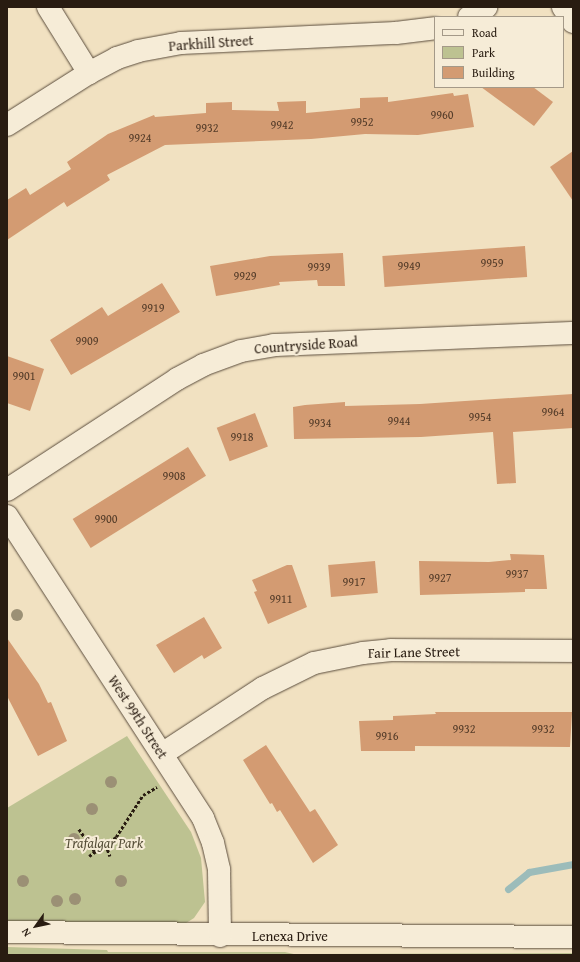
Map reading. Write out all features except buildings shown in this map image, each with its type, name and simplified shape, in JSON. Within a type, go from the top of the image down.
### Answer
[{"type":"street","points":[[48,7],[89,74]]},
{"type":"street","points":[[471,16],[486,7]]},
{"type":"street","points":[[563,7],[573,22]]},
{"type":"street","name":"Parkhill Street","points":[[7,125],[117,58],[138,51],[181,43],[396,33],[434,28]]},
{"type":"street","name":"Countryside Road","points":[[7,490],[177,378],[203,365],[241,350],[274,345],[573,333]]},
{"type":"street","name":"West 99th Street","points":[[7,516],[203,818],[213,843],[219,873],[220,936]]},
{"type":"street","name":"Fair Lane Street","points":[[162,754],[264,688],[314,663],[363,653],[392,650],[573,651]]},
{"type":"street","name":"Lenexa Drive","points":[[7,932],[220,936],[573,937]]},
{"type":"path","points":[[89,856],[116,837],[143,795],[161,784]]},
{"type":"path","points":[[79,829],[95,852]]},
{"type":"path","points":[[106,845],[110,856]]},
{"type":"green space","name":"Trafalgar Park","points":[[127,736],[191,832],[201,858],[205,902],[194,918],[183,925],[7,921],[7,808]]},
{"type":"green space","points":[[7,947],[107,950],[108,952],[285,952],[298,955],[7,955]]},
{"type":"green space","points":[[573,953],[573,955],[305,955],[305,954]]},
{"type":"waterway","points":[[508,889],[529,872],[573,864]]}]
